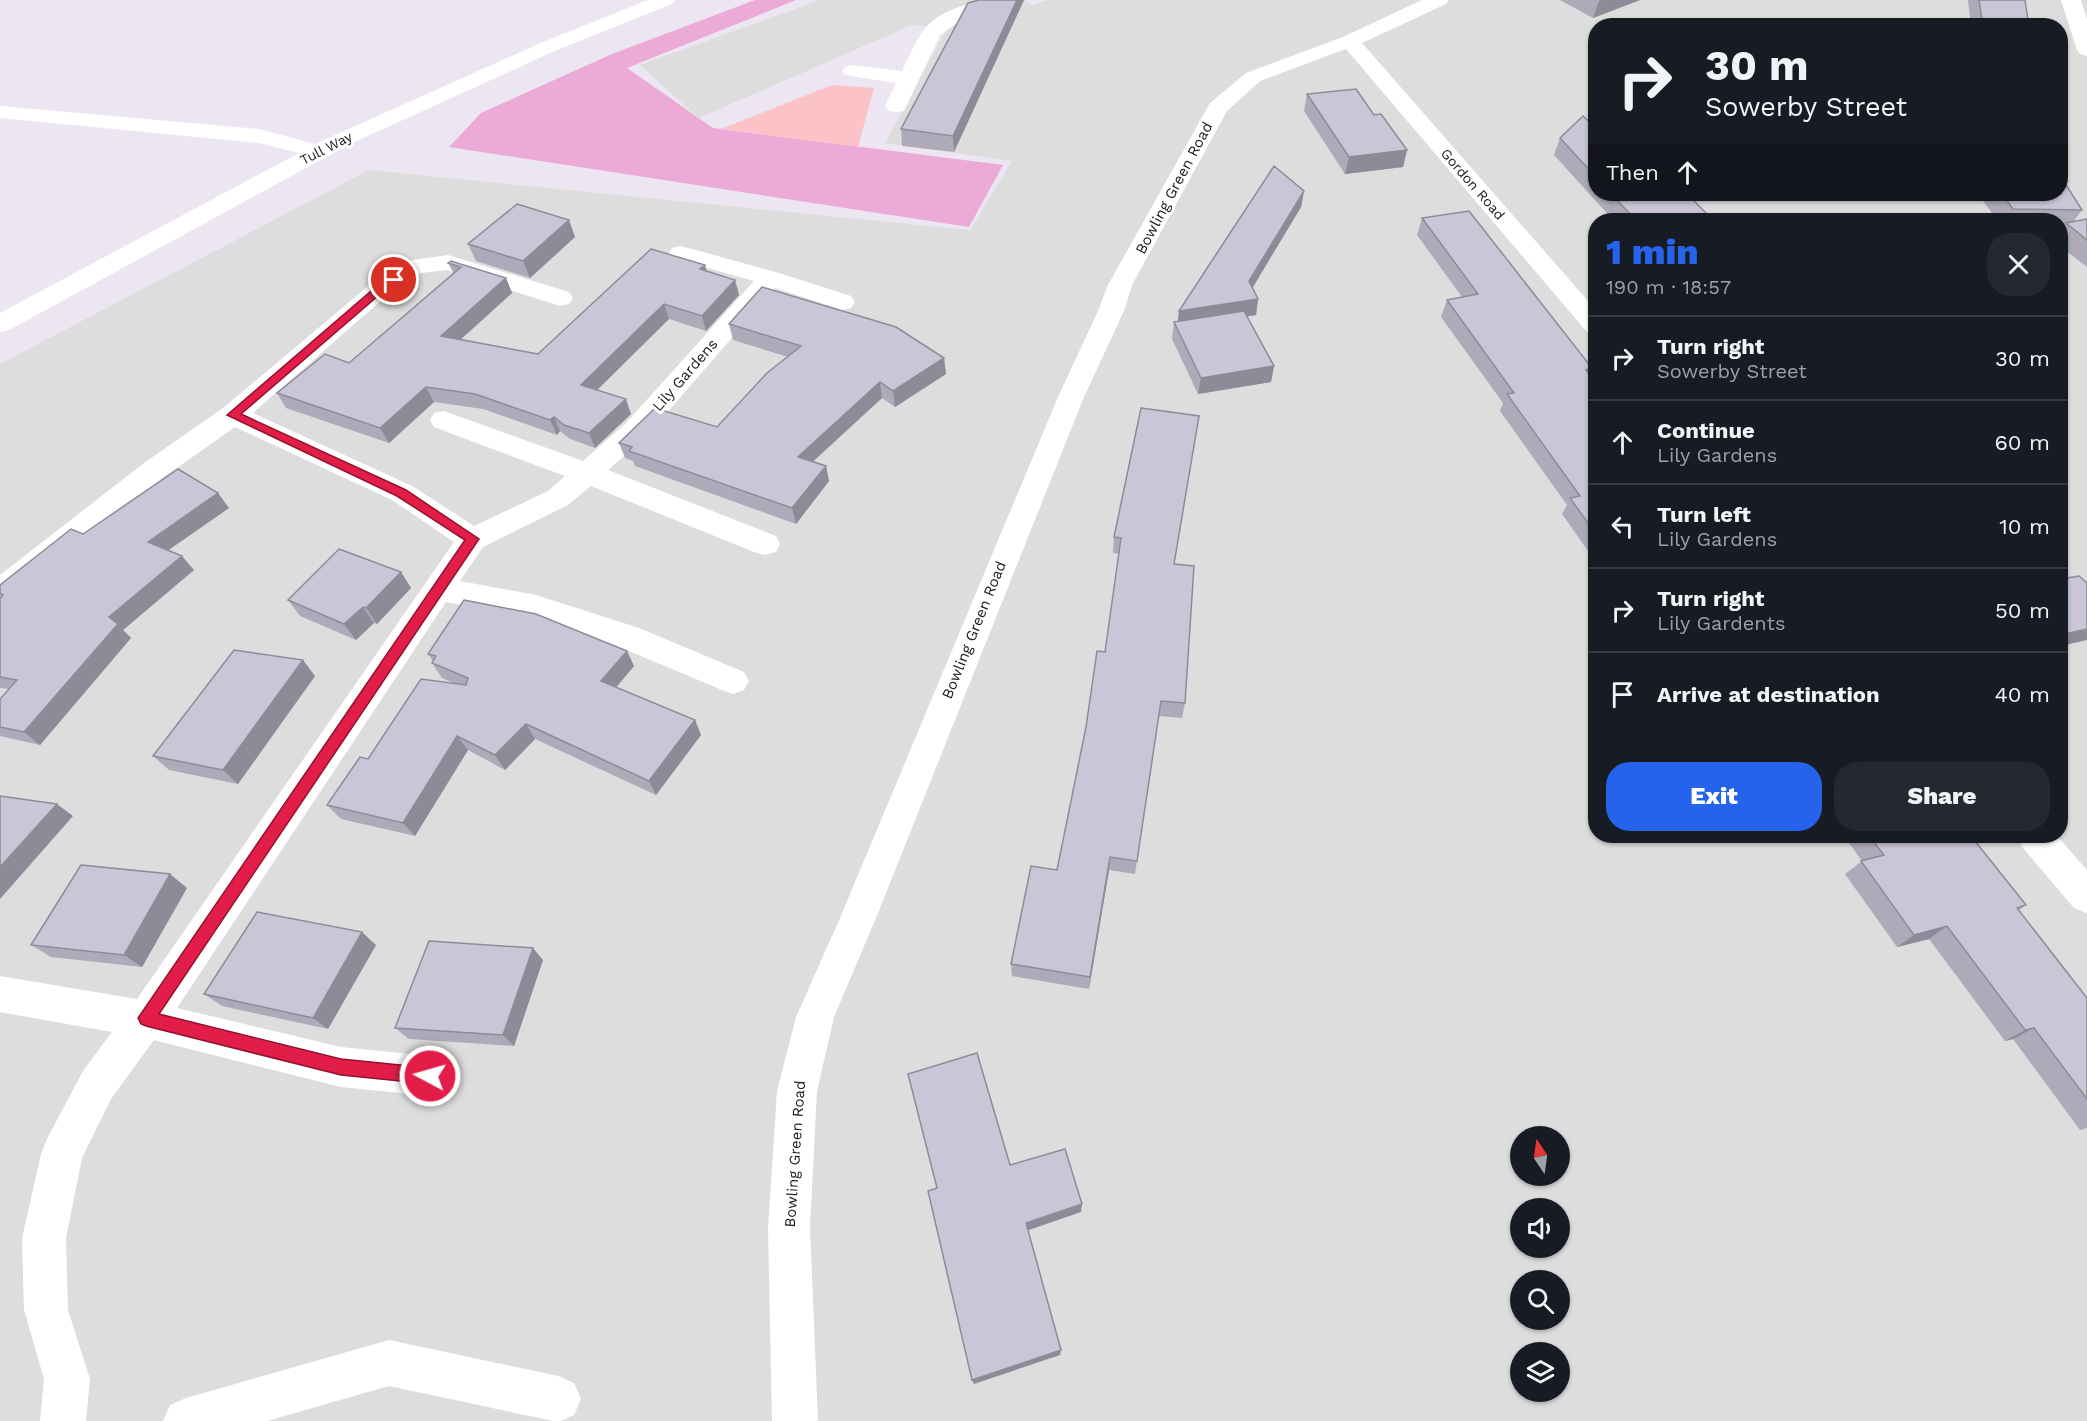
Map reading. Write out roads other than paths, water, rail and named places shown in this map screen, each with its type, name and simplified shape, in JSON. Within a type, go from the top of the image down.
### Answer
[{"type":"street","name":"Tull Way","points":[[0,324],[342,139],[550,45],[665,0]]},
{"type":"street","points":[[896,106],[908,78],[937,25],[951,17],[1004,0]]},
{"type":"street","name":"Bowling Green Road","points":[[795,1421],[789,1227],[797,1091],[815,1017],[858,918],[1071,397],[1111,311],[1120,285],[1218,108],[1253,77],[1350,41],[1438,0]]},
{"type":"street","points":[[2071,0],[2087,50]]},
{"type":"street","name":"Gordon Road","points":[[1350,41],[1588,317]]},
{"type":"street","points":[[852,72],[908,78]]},
{"type":"street","points":[[0,112],[259,136],[301,146],[315,153]]},
{"type":"street","points":[[342,139],[369,144]]},
{"type":"street","points":[[681,253],[770,278],[842,303]]},
{"type":"street","points":[[0,592],[154,470],[233,415],[375,293],[414,266],[448,262],[560,298]]},
{"type":"street","name":"Lily Gardens","points":[[472,539],[558,498],[635,431],[770,278]]},
{"type":"street","points":[[63,1421],[68,1379],[46,1310],[44,1238],[62,1154],[97,1085],[146,1018],[472,539],[402,493],[233,415]]},
{"type":"street","points":[[444,420],[587,473],[765,544]]},
{"type":"street","points":[[433,596],[536,607],[628,637],[733,681]]},
{"type":"street","points":[[2041,843],[2087,896]]},
{"type":"street","points":[[0,994],[146,1018],[341,1067],[430,1076]]},
{"type":"street","points":[[186,1421],[389,1362],[558,1400]]}]
